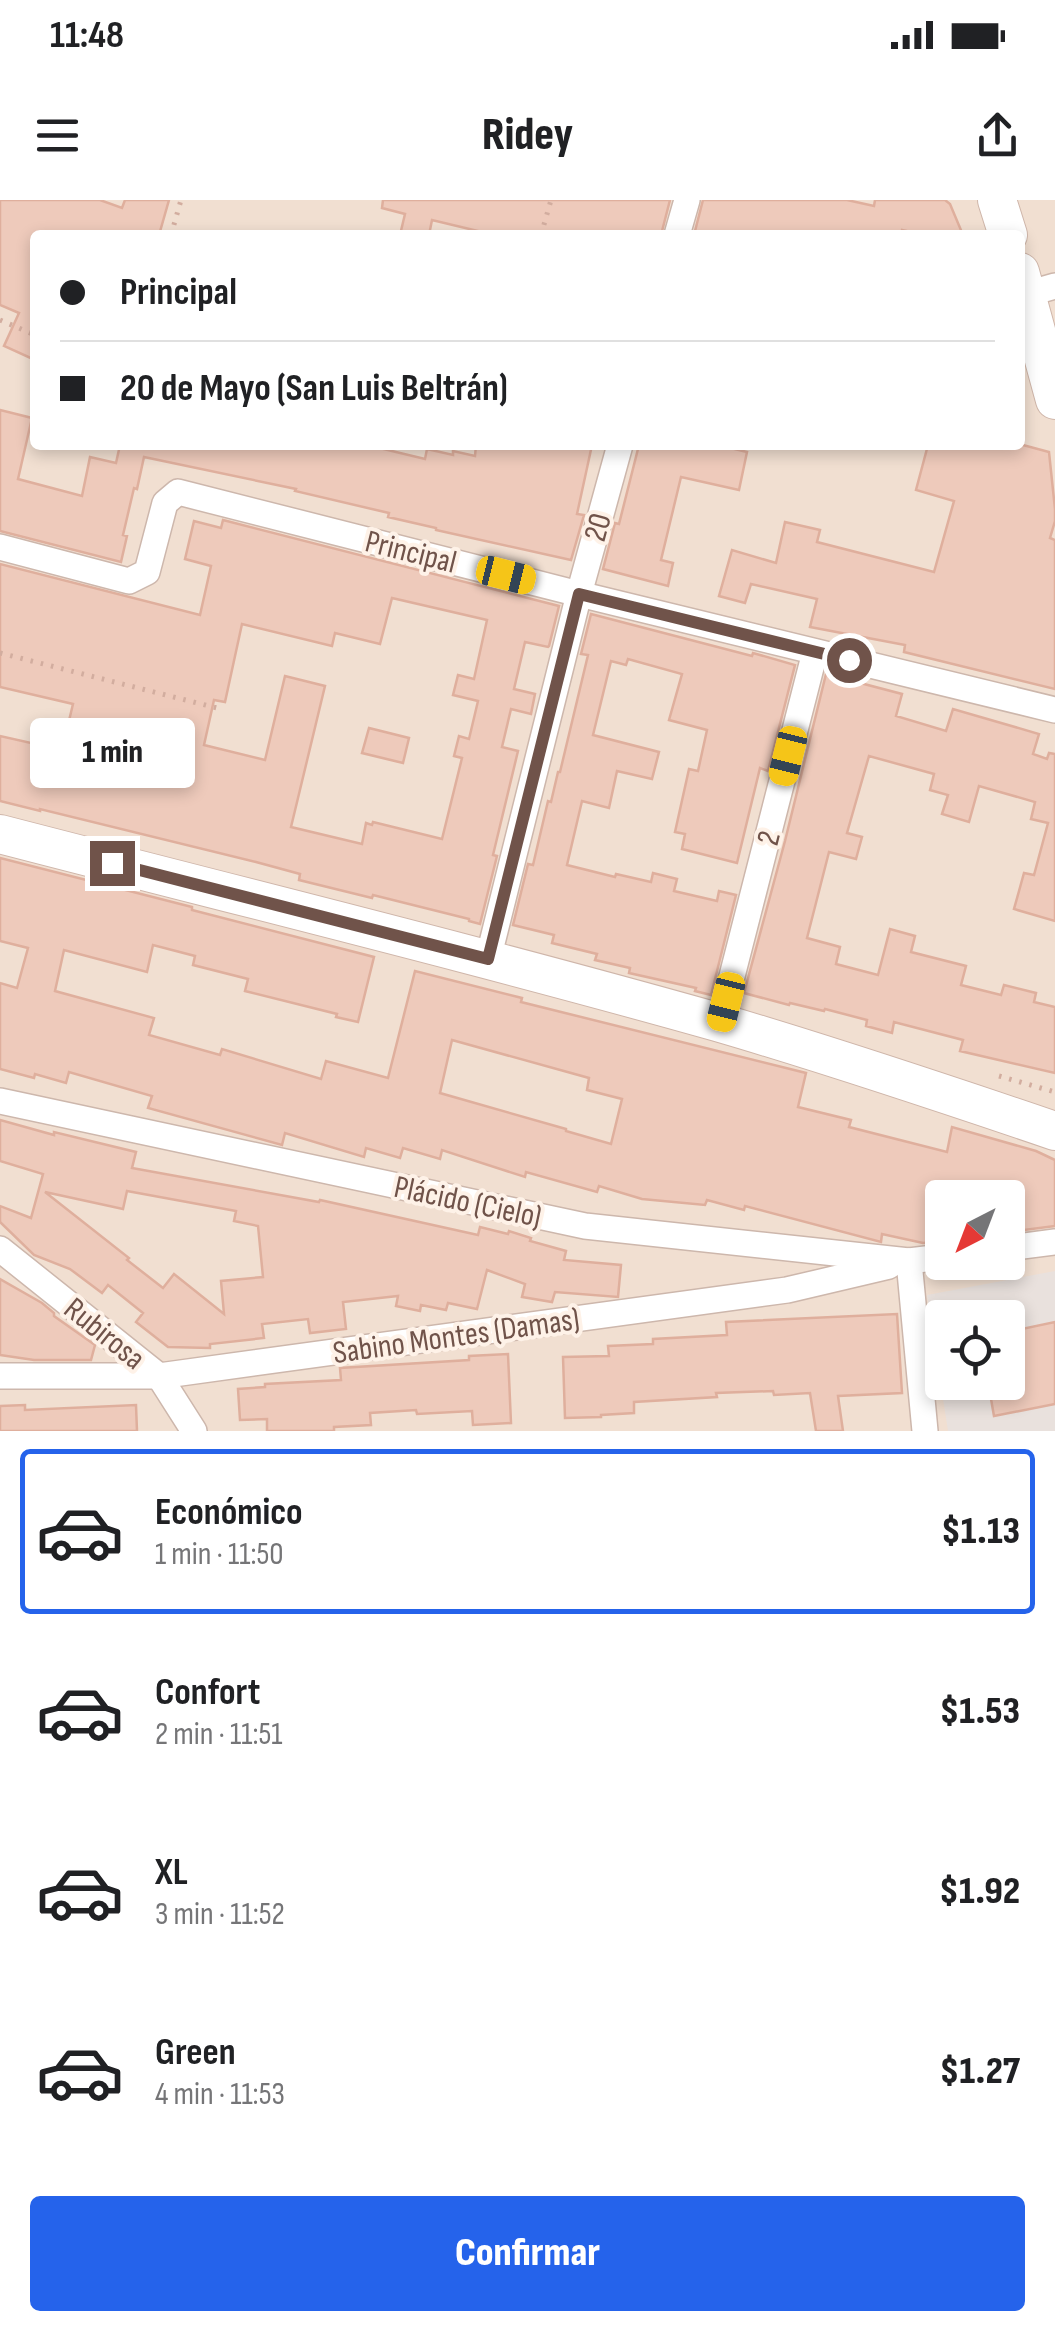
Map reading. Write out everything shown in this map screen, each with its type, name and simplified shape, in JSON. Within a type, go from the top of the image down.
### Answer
[{"type":"main road","points":[[997,200],[1006,230]]},
{"type":"main road","points":[[1034,284],[1055,400]]},
{"type":"main road","points":[[0,834],[488,959],[720,1024],[1055,1131]]},
{"type":"street","points":[[678,230],[687,200]]},
{"type":"street","name":"20","points":[[488,959],[619,450]]},
{"type":"street","name":"Principal","points":[[0,547],[129,581],[147,572],[165,503],[178,492],[1055,710]]},
{"type":"street","name":"2","points":[[720,1024],[815,652]]},
{"type":"street","name":"Plácido (Cielo)","points":[[0,1101],[585,1226],[909,1261],[925,1259]]},
{"type":"street","points":[[1025,1246],[1055,1242]]},
{"type":"street","name":"Rubirosa","points":[[0,1248],[159,1376],[194,1431]]},
{"type":"street","points":[[909,1261],[925,1431]]},
{"type":"street","name":"Sabino Montes (Damas)","points":[[0,1376],[159,1376],[787,1290],[909,1261]]},
{"type":"path","points":[[172,230],[181,200]]},
{"type":"path","points":[[542,230],[551,200]]},
{"type":"path","points":[[0,320],[30,333]]},
{"type":"path","points":[[0,653],[220,709]]},
{"type":"shaded area","points":[[0,200],[1055,200],[1055,1431],[0,1431]]},
{"type":"shaded area","points":[[1055,1271],[1055,1431],[948,1431],[943,1400],[1025,1400],[1025,1300],[928,1300],[927,1295],[1025,1280],[1025,1277]]},
{"type":"building","points":[[0,200],[100,200],[122,208],[125,200],[169,200],[160,230],[30,230],[30,358],[4,346],[19,313],[0,305]]},
{"type":"building","points":[[383,200],[670,200],[662,230],[474,230],[432,220],[430,230],[401,230],[405,214],[382,208]]},
{"type":"building","points":[[703,200],[847,200],[874,206],[875,200],[945,200],[961,230],[902,230],[695,230]]},
{"type":"building","points":[[0,410],[30,418],[18,479],[82,496],[90,457],[116,463],[119,450],[388,450],[425,459],[427,450],[475,456],[476,450],[591,450],[577,514],[584,515],[571,560],[436,530],[388,517],[389,513],[296,489],[144,457],[123,535],[127,536],[121,562],[0,531]]},
{"type":"building","points":[[1025,446],[1049,452],[1055,509],[1050,538],[1055,540],[1055,689],[904,652],[905,645],[810,627],[817,599],[751,584],[745,603],[719,596],[732,550],[776,563],[785,522],[820,530],[817,542],[934,572],[954,501],[916,490],[927,450],[1025,450]]},
{"type":"building","points":[[638,450],[747,452],[739,490],[681,477],[661,560],[673,563],[668,586],[603,569],[615,523],[619,524]]},
{"type":"building","points":[[223,520],[559,606],[549,646],[525,642],[514,689],[535,694],[531,714],[511,709],[502,747],[518,751],[480,924],[299,880],[300,874],[256,862],[0,801],[0,736],[62,750],[73,704],[0,687],[0,564],[200,615],[211,566],[185,559],[194,521],[221,528]],"holes":[[[392,598],[487,620],[474,679],[458,675],[453,695],[478,701],[469,739],[459,736],[454,756],[462,758],[442,839],[373,822],[366,823],[362,844],[291,827],[325,686],[285,676],[265,760],[204,745],[214,700],[225,702],[242,624],[332,646],[335,633],[380,644]]]},
{"type":"building","points":[[591,614],[795,665],[768,771],[760,768],[737,863],[682,849],[685,834],[675,832],[689,769],[698,771],[707,730],[669,720],[682,674],[628,659],[626,665],[611,661],[593,735],[659,752],[652,779],[617,771],[609,808],[582,801],[567,865],[651,882],[653,873],[677,879],[674,891],[717,901],[719,891],[736,895],[711,995],[629,973],[630,968],[595,960],[597,954],[552,943],[554,935],[513,925],[528,864],[533,865],[548,801],[551,802],[560,772],[588,655],[581,654]]},
{"type":"building","points":[[826,674],[902,694],[896,716],[946,731],[953,709],[1039,734],[1033,754],[1047,759],[1049,753],[1055,754],[1055,921],[1014,909],[1024,873],[1034,875],[1048,823],[1031,819],[1035,802],[979,786],[969,822],[942,814],[948,795],[930,790],[934,774],[869,756],[847,833],[862,837],[856,859],[829,852],[807,938],[840,947],[836,964],[878,975],[890,929],[915,936],[911,952],[966,966],[961,985],[1001,995],[1004,985],[1036,993],[1034,1002],[1055,1007],[1055,1073],[960,1051],[963,1040],[894,1022],[892,1033],[866,1026],[867,1020],[744,993]]},
{"type":"building","points":[[369,728],[409,738],[403,763],[362,753]]},
{"type":"building","points":[[0,858],[374,957],[358,1022],[245,991],[248,979],[193,965],[195,956],[153,945],[147,972],[64,950],[55,991],[154,1018],[149,1035],[220,1055],[222,1049],[321,1079],[326,1061],[388,1078],[415,971],[522,998],[521,1002],[806,1073],[798,1107],[851,1120],[849,1127],[947,1152],[952,1127],[1036,1151],[1055,1160],[1055,1226],[1025,1230],[1025,1180],[925,1180],[925,1243],[882,1234],[881,1242],[745,1206],[744,1210],[707,1200],[705,1205],[642,1199],[599,1186],[597,1192],[526,1172],[525,1177],[442,1150],[440,1159],[403,1148],[400,1158],[366,1148],[364,1157],[285,1133],[282,1145],[148,1108],[152,1096],[69,1072],[66,1083],[0,1069],[0,983],[17,988],[28,948],[0,941]],"holes":[[[452,1040],[589,1078],[587,1090],[622,1099],[611,1144],[440,1093]]]},
{"type":"building","points":[[0,1120],[136,1152],[132,1168],[320,1200],[478,1235],[480,1227],[508,1234],[509,1231],[566,1251],[564,1260],[621,1265],[618,1297],[555,1292],[552,1302],[522,1297],[525,1284],[487,1270],[477,1309],[448,1303],[446,1310],[421,1305],[420,1311],[396,1306],[398,1296],[343,1302],[346,1329],[310,1333],[308,1319],[262,1324],[264,1338],[210,1344],[210,1348],[168,1347],[136,1322],[143,1313],[108,1285],[102,1293],[70,1269],[34,1255],[0,1222],[0,1206],[31,1218],[43,1174],[0,1161]],"holes":[[[127,1191],[236,1211],[234,1221],[258,1226],[263,1277],[221,1281],[224,1314],[174,1274],[163,1288],[45,1192],[123,1209]]]},
{"type":"building","points":[[0,1279],[42,1303],[95,1345],[91,1360],[34,1360],[0,1355]]},
{"type":"building","points":[[897,1314],[902,1393],[838,1396],[843,1431],[816,1431],[810,1393],[774,1395],[773,1391],[634,1402],[634,1413],[565,1418],[563,1357],[609,1356],[608,1346],[653,1344],[653,1339],[727,1335],[726,1322]]},
{"type":"building","points":[[1055,1322],[1055,1404],[994,1416],[991,1400],[1025,1400],[1025,1328]]},
{"type":"building","points":[[508,1354],[511,1423],[473,1425],[472,1411],[417,1414],[416,1410],[370,1413],[371,1425],[334,1427],[334,1431],[267,1431],[267,1419],[240,1420],[238,1389],[341,1380],[340,1368]]},
{"type":"building","points":[[25,1405],[25,1410],[136,1405],[137,1431],[0,1431],[0,1406]]},
{"type":"route","points":[[112,863],[488,959],[579,594],[849,660]]}]
